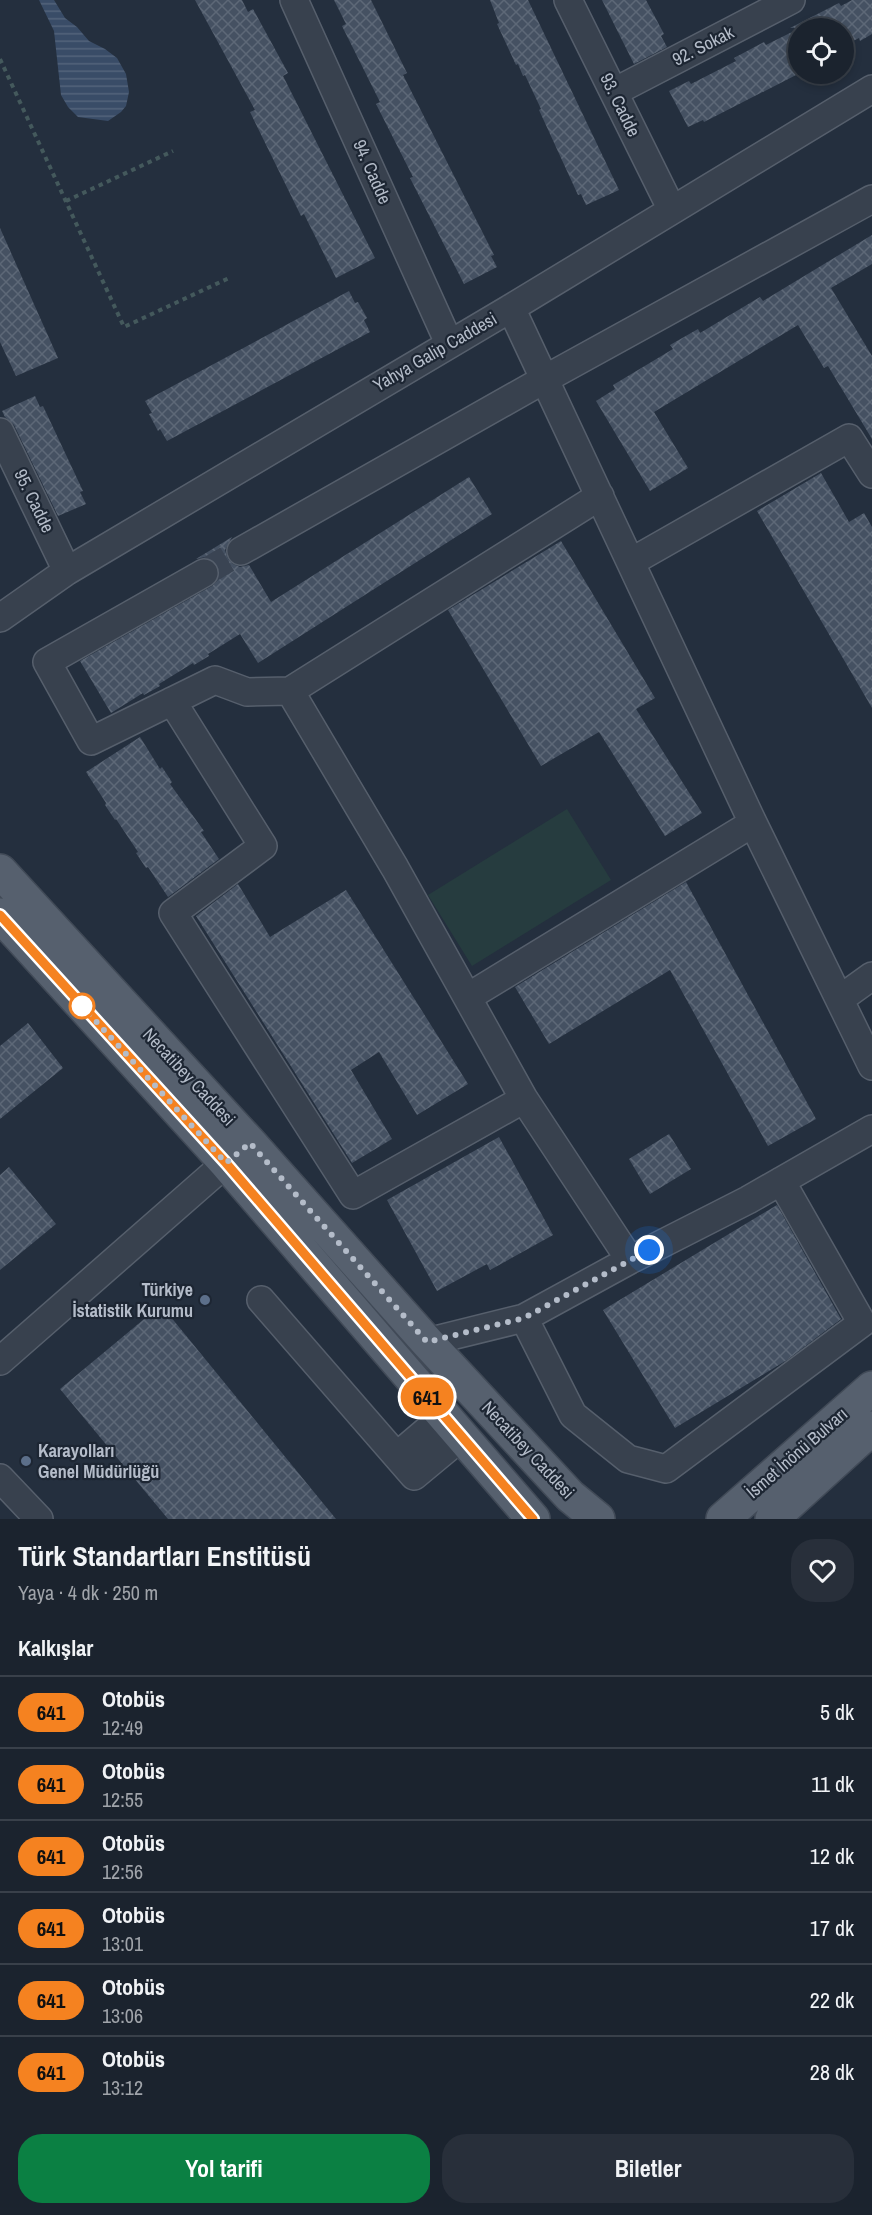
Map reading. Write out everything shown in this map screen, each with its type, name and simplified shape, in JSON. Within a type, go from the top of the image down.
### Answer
[{"type":"main road","name":"Necatibey Caddesi","points":[[0,871],[238,1153],[453,1427],[532,1519]]},
{"type":"main road","name":"Necatibey Caddesi","points":[[0,915],[427,1342],[570,1496],[598,1519]]},
{"type":"main road","name":"İsmet İnönü Bulvarı","points":[[723,1519],[872,1388]]},
{"type":"main road","name":"İsmet İnönü Bulvarı","points":[[772,1519],[872,1428]]},
{"type":"street","name":"94. Cadde","points":[[294,0],[450,343]]},
{"type":"street","name":"93. Cadde","points":[[568,0],[672,210]]},
{"type":"street","name":"92. Sokak","points":[[614,92],[792,0]]},
{"type":"street","name":"Yahya Galip Caddesi","points":[[0,618],[67,571],[511,308],[872,89]]},
{"type":"street","points":[[241,552],[545,379],[872,199]]},
{"type":"street","points":[[511,308],[753,823],[872,1066]]},
{"type":"street","name":"95. Cadde","points":[[0,432],[67,571]]},
{"type":"street","points":[[631,562],[849,438],[872,474]]},
{"type":"street","points":[[204,573],[47,662],[91,741],[215,680],[247,692],[290,691],[600,496]]},
{"type":"street","points":[[290,691],[395,868],[524,1099],[630,1260]]},
{"type":"street","points":[[172,701],[263,846],[173,913],[353,1195],[524,1099]]},
{"type":"street","points":[[468,997],[753,823]]},
{"type":"street","points":[[840,999],[872,976]]},
{"type":"street","points":[[427,1342],[524,1318],[781,1181],[872,1129]]},
{"type":"street","points":[[0,1361],[238,1153]]},
{"type":"street","points":[[524,1318],[573,1416],[628,1459],[666,1469],[862,1323],[781,1181]]},
{"type":"street","points":[[261,1300],[414,1476],[453,1427]]},
{"type":"street","points":[[397,1456],[453,1427]]},
{"type":"street","points":[[0,1478],[39,1519]]},
{"type":"path","points":[[0,59],[124,327],[230,278]]},
{"type":"path","points":[[66,201],[173,151]]},
{"type":"green space","points":[[567,809],[611,880],[472,966],[428,895]]},
{"type":"water","points":[[39,0],[54,0],[65,18],[77,27],[89,41],[117,58],[126,74],[129,92],[126,106],[108,121],[78,117],[61,95],[54,31]]},
{"type":"building","points":[[195,0],[242,0],[248,12],[253,9],[288,73],[283,76],[375,258],[336,278],[304,214],[301,216],[250,112],[255,110]]},
{"type":"building","points":[[334,0],[371,0],[407,73],[403,75],[494,255],[491,256],[497,267],[464,284],[410,178],[413,177],[376,104],[380,102],[342,26],[346,24]]},
{"type":"building","points":[[490,0],[528,0],[619,190],[586,205],[581,194],[578,195],[525,75],[523,76],[518,64],[516,65],[497,24],[499,23]]},
{"type":"building","points":[[602,0],[646,0],[664,34],[661,36],[667,47],[634,64]]},
{"type":"building","points":[[852,0],[872,0],[872,34],[860,41],[859,38],[854,40],[854,18],[810,18],[839,3],[841,6]]},
{"type":"building","points":[[788,34],[788,79],[704,122],[703,120],[688,127],[669,91],[689,81],[691,84],[736,61],[734,58],[764,42],[766,45]]},
{"type":"building","points":[[0,228],[58,358],[16,376],[0,342]]},
{"type":"building","points":[[872,235],[872,264],[831,288],[872,356],[872,439],[828,366],[824,368],[798,325],[654,412],[688,468],[650,491],[596,401],[615,389],[613,385],[673,349],[670,345],[698,329],[700,333],[760,297],[763,301]]},
{"type":"building","points":[[349,291],[367,318],[364,320],[370,332],[167,441],[160,429],[158,431],[145,401]]},
{"type":"building","points":[[35,396],[40,407],[43,406],[83,491],[80,492],[86,504],[58,516],[14,425],[2,411]]},
{"type":"building","points":[[821,473],[849,522],[864,513],[872,527],[872,708],[757,511]]},
{"type":"building","points":[[469,477],[492,514],[258,663],[240,634],[208,654],[209,656],[194,665],[193,663],[159,684],[160,686],[144,695],[143,693],[111,713],[80,661],[212,586],[220,574],[217,565],[205,557],[196,559],[232,537],[225,550],[228,559],[240,567],[249,565],[271,602]]},
{"type":"building","points":[[561,541],[655,698],[636,709],[702,813],[665,836],[599,732],[541,766],[448,610]]},
{"type":"building","points":[[140,737],[204,831],[201,832],[219,859],[168,897],[136,853],[138,852],[105,805],[106,803],[86,772]]},
{"type":"building","points":[[686,882],[816,1119],[768,1146],[670,970],[549,1044],[515,987]]},
{"type":"building","points":[[238,884],[270,937],[346,890],[468,1084],[417,1115],[379,1052],[351,1070],[392,1139],[352,1163],[196,916]]},
{"type":"building","points":[[28,1023],[63,1068],[0,1119],[0,1046]]},
{"type":"building","points":[[669,1134],[691,1169],[650,1194],[629,1159]]},
{"type":"building","points":[[499,1137],[553,1235],[490,1270],[487,1264],[437,1291],[387,1200]]},
{"type":"building","points":[[9,1167],[56,1224],[0,1270],[0,1175]]},
{"type":"building","points":[[777,1205],[841,1319],[787,1360],[675,1428],[603,1310]]},
{"type":"building","name":"Türkiye İstatistik Kurumu","points":[[161,1305],[336,1519],[168,1519],[60,1389]]},
{"type":"tunnel","points":[[204,573],[241,551]]},
{"type":"bus line","name":"641","points":[[0,915],[226,1163],[533,1519]]},
{"type":"place","name":"Türkiye İstatistik Kurumu","points":[[205,1300]]},
{"type":"place","name":"Karayolları Genel Müdürlüğü","points":[[26,1461]]},
{"type":"route","points":[[82,1006],[226,1163],[250,1143],[427,1342],[524,1318],[649,1250]]}]
